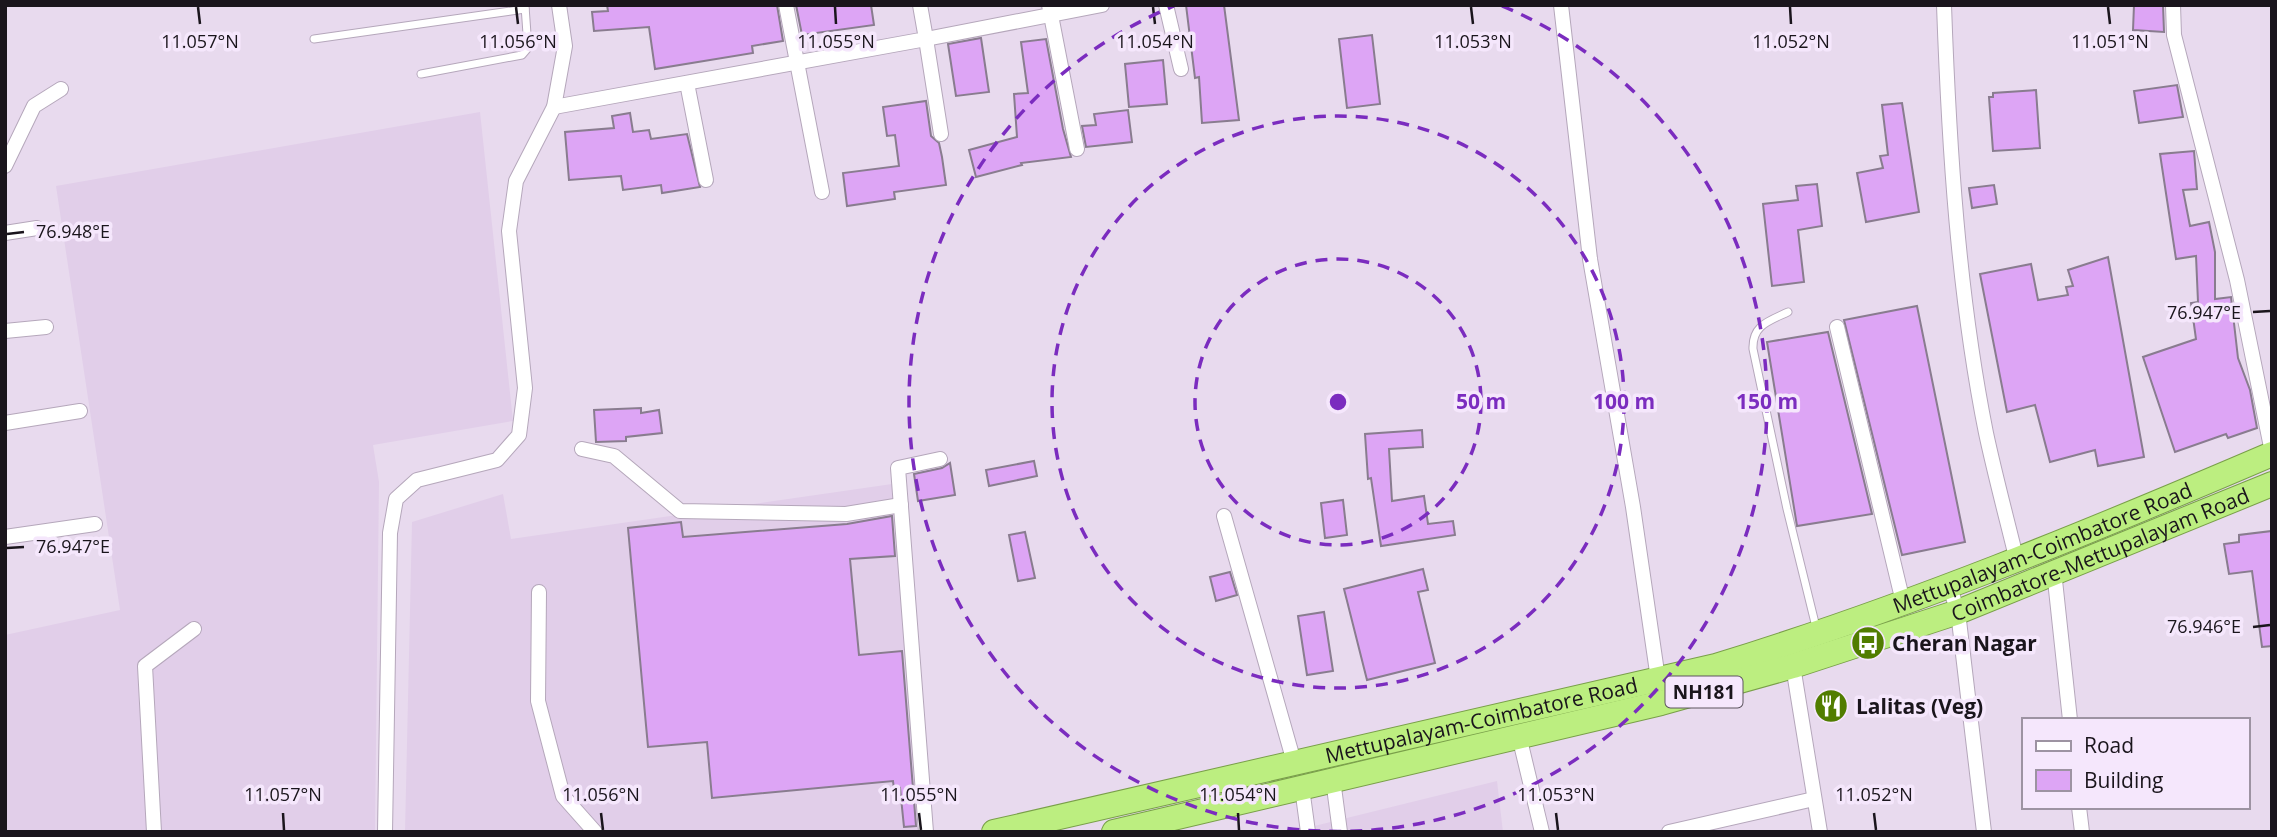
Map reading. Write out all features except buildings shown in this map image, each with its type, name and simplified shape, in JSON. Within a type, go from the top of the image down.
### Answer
[{"type":"highway","name":"Mettupalayam-Coimbatore Road","points":[[994,832],[1716,666],[1818,635],[1949,585],[2272,453]]},
{"type":"highway","name":"Coimbatore-Mettupalayam Road","points":[[1114,832],[1661,703],[1793,666],[1958,612],[2272,484]]},
{"type":"street","points":[[385,832],[390,533],[396,499],[417,480],[497,460],[519,435],[525,388],[509,230],[516,181],[554,107],[565,46],[559,5]]},
{"type":"street","points":[[786,5],[822,192]]},
{"type":"street","points":[[920,5],[941,134]]},
{"type":"street","points":[[554,107],[926,39],[1050,10],[1102,5]]},
{"type":"street","points":[[1166,5],[1181,69]]},
{"type":"street","points":[[1561,5],[1590,259],[1633,508],[1658,679]]},
{"type":"street","points":[[1944,5],[1948,113],[1965,291],[1986,432],[2016,557]]},
{"type":"street","points":[[2173,5],[2174,35],[2237,280],[2272,453]]},
{"type":"street","points":[[1050,10],[1077,149]]},
{"type":"street","points":[[687,83],[706,180]]},
{"type":"street","points":[[5,166],[34,106],[61,89]]},
{"type":"street","points":[[5,233],[37,228]]},
{"type":"street","points":[[5,331],[46,327]]},
{"type":"street","points":[[1837,327],[1903,602]]},
{"type":"street","points":[[5,423],[80,411]]},
{"type":"street","points":[[582,449],[614,456],[680,511],[846,514],[901,505]]},
{"type":"street","points":[[926,832],[898,468],[940,459]]},
{"type":"street","points":[[1224,516],[1294,762]]},
{"type":"street","points":[[5,537],[95,524]]},
{"type":"street","points":[[2054,571],[2070,718]]},
{"type":"street","points":[[1949,585],[1958,612],[1983,832]]},
{"type":"street","points":[[540,592],[538,701],[564,796],[595,832]]},
{"type":"street","points":[[154,832],[145,666],[194,629]]},
{"type":"street","points":[[1793,666],[1820,832]]},
{"type":"street","points":[[1518,736],[1542,832]]},
{"type":"street","points":[[1332,780],[1339,832]]},
{"type":"street","points":[[1301,788],[1308,832]]},
{"type":"street","points":[[1669,832],[1814,799]]},
{"type":"street","points":[[2080,809],[2082,832]]},
{"type":"lane","points":[[314,39],[525,7],[528,48],[522,55],[421,74]]},
{"type":"lane","points":[[1788,312],[1758,327],[1753,337],[1753,349],[1787,509],[1818,635]]},
{"type":"shaded area","points":[[480,112],[513,421],[373,445],[379,482],[375,832],[5,832],[5,635],[120,610],[56,186]]},
{"type":"shaded area","points":[[899,483],[918,831],[405,832],[412,522],[503,494],[511,539]]},
{"type":"shaded area","points":[[1497,781],[1503,832],[1290,832]]},
{"type":"place","name":"Cheran Nagar","points":[[1868,643]]},
{"type":"place","name":"Lalitas (Veg)","points":[[1831,706]]}]
